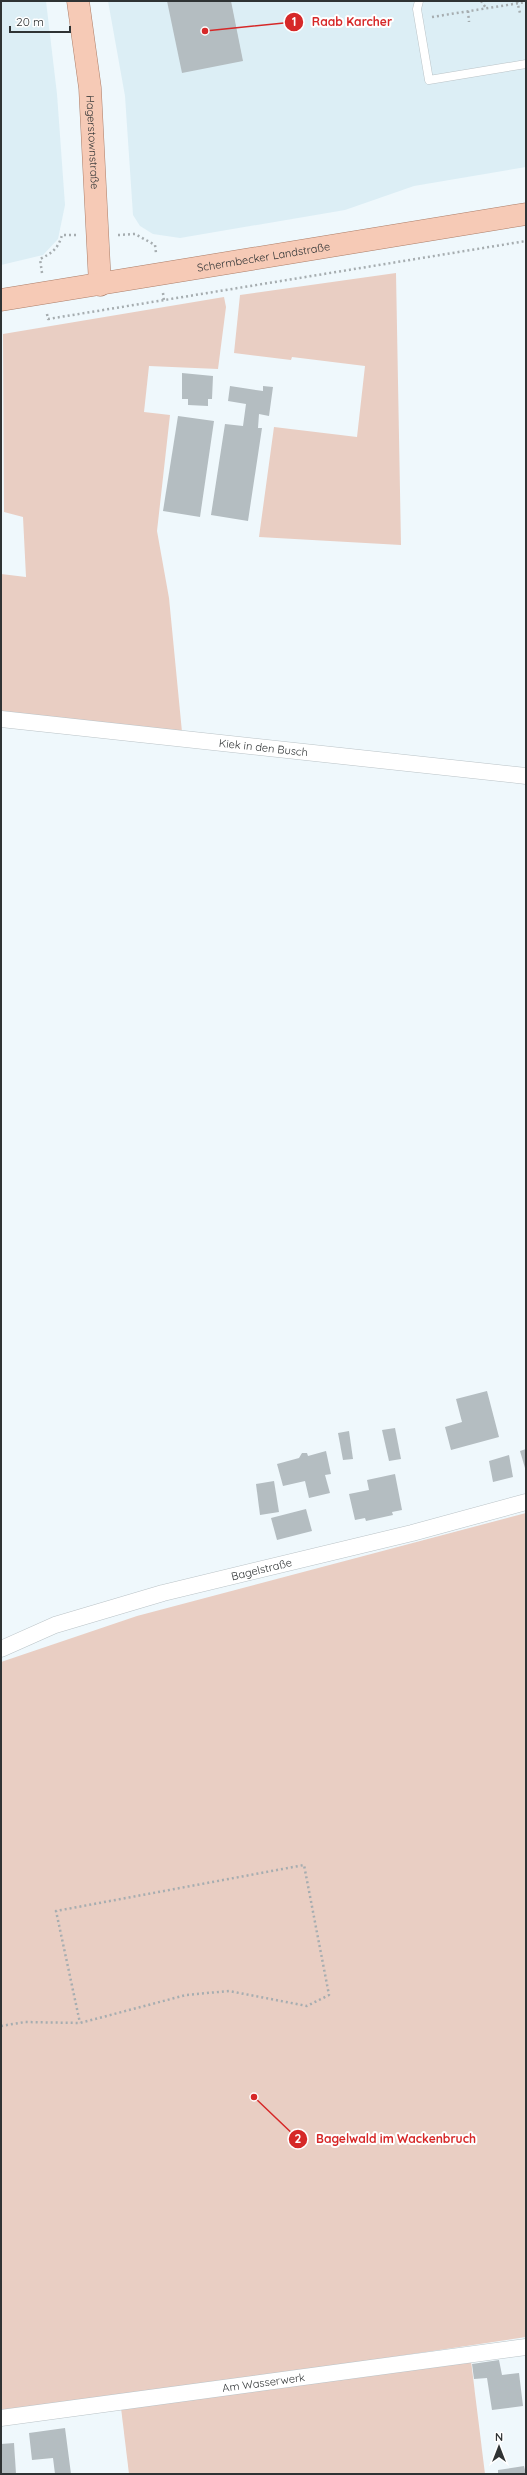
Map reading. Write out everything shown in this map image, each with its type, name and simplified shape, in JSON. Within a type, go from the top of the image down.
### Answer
[{"type":"main road","name":"Hagerstownstraße","points":[[78,1],[90,88],[100,285]]},
{"type":"main road","name":"Schermbecker Landstraße","points":[[1,300],[100,285],[526,214]]},
{"type":"street","name":"Kiek in den Busch","points":[[1,719],[526,776]]},
{"type":"street","name":"Bagelstraße","points":[[1,1649],[55,1625],[163,1593],[412,1532],[526,1502]]},
{"type":"street","name":"Am Wasserwerk","points":[[1,2418],[526,2347]]},
{"type":"lane","points":[[420,1],[417,9],[429,80],[526,64]]},
{"type":"path","points":[[481,1],[486,8]]},
{"type":"path","points":[[419,19],[518,2],[526,2]]},
{"type":"path","points":[[518,2],[520,13]]},
{"type":"path","points":[[468,11],[470,22]]},
{"type":"path","points":[[164,301],[526,241]]},
{"type":"path","points":[[1,2026],[25,2022],[80,2022],[186,1995],[229,1991],[307,2006],[329,1995],[304,1865],[56,1911],[80,2022]]},
{"type":"shaded area","points":[[1,1],[46,1],[57,94],[65,205],[58,239],[43,255],[1,265]]},
{"type":"shaded area","points":[[108,1],[526,1],[526,167],[414,186],[345,210],[180,238],[153,234],[140,226],[133,215],[125,96]]},
{"type":"shaded area","points":[[396,273],[401,545],[259,537],[274,427],[357,437],[365,366],[292,357],[291,360],[234,353],[240,295]]},
{"type":"shaded area","points":[[224,297],[226,307],[218,369],[149,366],[144,412],[170,415],[157,531],[169,598],[182,732],[1,715],[1,574],[26,577],[23,517],[4,512],[3,334]]},
{"type":"shaded area","points":[[526,1513],[526,2337],[1,2415],[1,1662],[137,1616]]},
{"type":"shaded area","points":[[471,2361],[485,2474],[129,2474],[121,2408]]},
{"type":"building","points":[[167,1],[231,1],[243,61],[182,73]]},
{"type":"building","points":[[182,373],[213,376],[212,399],[208,399],[208,406],[188,405],[188,399],[182,399]]},
{"type":"building","points":[[230,386],[263,391],[263,386],[273,387],[269,416],[259,414],[258,428],[262,428],[248,521],[211,515],[225,424],[243,426],[246,404],[228,401]]},
{"type":"building","points":[[178,416],[214,421],[200,517],[163,511]]},
{"type":"building","points":[[487,1391],[499,1437],[451,1450],[445,1427],[462,1422],[456,1399]]},
{"type":"building","points":[[395,1428],[401,1459],[389,1461],[382,1430]]},
{"type":"building","points":[[349,1431],[353,1459],[343,1460],[338,1433]]},
{"type":"building","points":[[526,1449],[526,1468],[525,1468],[520,1451]]},
{"type":"building","points":[[326,1451],[331,1474],[325,1475],[330,1493],[309,1498],[305,1481],[283,1486],[277,1464],[299,1458],[302,1453],[307,1453],[308,1456]]},
{"type":"building","points":[[509,1455],[513,1477],[493,1482],[489,1461]]},
{"type":"building","points":[[395,1474],[402,1510],[392,1512],[393,1515],[366,1521],[365,1518],[355,1520],[349,1494],[369,1490],[367,1480]]},
{"type":"building","points":[[274,1481],[279,1512],[260,1515],[256,1484]]},
{"type":"building","points":[[306,1509],[312,1531],[277,1540],[271,1518]]},
{"type":"building","points":[[499,2360],[502,2375],[519,2373],[523,2406],[492,2410],[487,2378],[474,2379],[472,2364]]},
{"type":"building","points":[[65,2428],[71,2474],[55,2474],[53,2458],[32,2460],[29,2433]]},
{"type":"building","points":[[14,2443],[16,2474],[1,2474],[1,2444]]},
{"type":"building","points":[[524,2466],[526,2474],[498,2474],[498,2470]]},
{"type":"place","name":"Raab Karcher","points":[[205,31]]},
{"type":"place","name":"Bagelwald im Wackenbruch","points":[[254,2097]]}]
